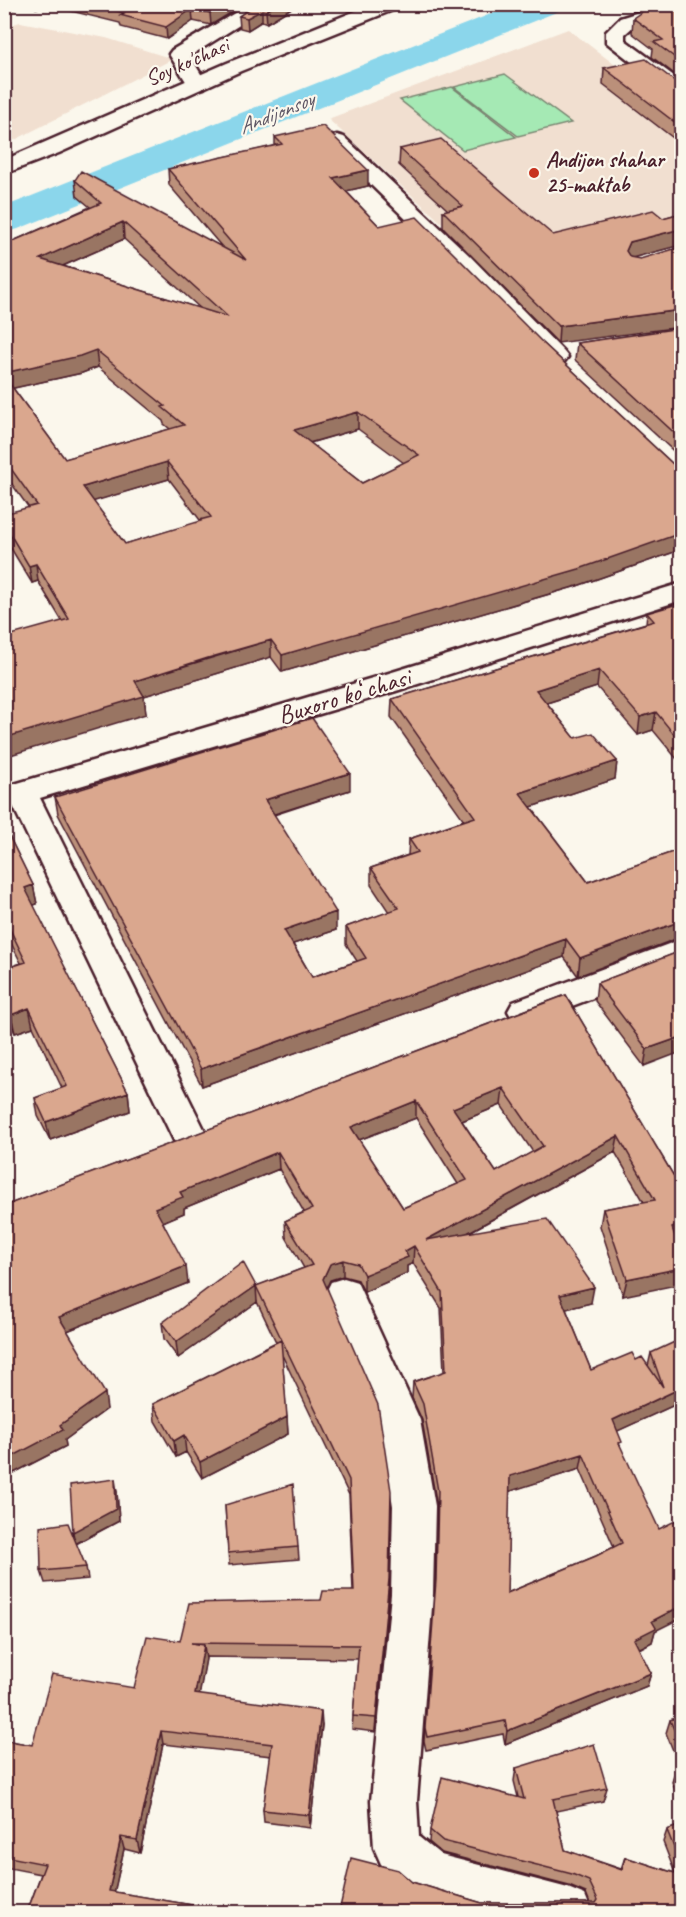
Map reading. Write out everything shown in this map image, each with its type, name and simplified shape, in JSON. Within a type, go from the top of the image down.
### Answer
[{"type":"street","points":[[197,84],[179,54],[264,4]]},
{"type":"street","name":"Soy ko'chasi","points":[[4,168],[197,84],[391,4]]},
{"type":"street","points":[[681,5],[627,22],[615,32],[616,42],[681,92]]},
{"type":"street","points":[[322,126],[564,357]]},
{"type":"street","name":"Buxoro koʻchasi","points":[[13,795],[375,687],[681,591]]},
{"type":"street","points":[[13,795],[191,1139]]},
{"type":"street","points":[[492,1024],[681,951]]},
{"type":"street","points":[[158,1152],[225,1127]]},
{"type":"street","points":[[344,1294],[400,1420],[414,1506],[412,1594],[394,1801],[397,1848],[429,1875],[568,1912]]},
{"type":"shaded area","points":[[20,22],[106,38],[173,59],[5,145],[5,27]]},
{"type":"shaded area","name":"Andijon shahar 25-maktab","points":[[568,29],[681,115],[681,229],[490,267],[328,119]]},
{"type":"green space","points":[[505,74],[571,123],[518,136],[454,87]]},
{"type":"green space","points":[[452,87],[516,137],[463,150],[400,100]]},
{"type":"building","points":[[91,4],[224,4],[210,13],[192,9],[166,27],[120,15],[124,13]]},
{"type":"building","points":[[257,4],[277,4],[247,18],[239,16]]},
{"type":"building","points":[[663,4],[681,4],[681,62],[654,42],[663,40],[633,18],[643,11]]},
{"type":"building","points":[[646,59],[676,82],[681,83],[681,127],[604,68]]},
{"type":"building","points":[[323,126],[368,170],[333,178],[379,226],[417,217],[543,343],[674,465],[681,467],[681,533],[579,569],[282,655],[271,640],[208,658],[135,681],[144,696],[4,738],[4,637],[69,619],[36,564],[29,566],[4,524],[4,514],[37,505],[4,459],[4,376],[65,459],[184,425],[162,407],[165,406],[96,350],[80,356],[4,373],[4,245],[101,203],[75,180],[81,171],[246,260],[168,169],[282,144],[275,137]],"holes":[[[123,222],[228,317],[40,259]],[[358,412],[419,455],[362,483],[294,430]],[[167,462],[211,517],[125,544],[83,487]]]},
{"type":"building","points":[[441,139],[553,235],[653,210],[663,218],[681,213],[681,229],[630,242],[626,251],[630,257],[640,259],[681,247],[681,310],[559,326],[443,211],[463,206],[400,149]]},
{"type":"building","points":[[681,328],[681,439],[577,343]]},
{"type":"building","points":[[681,603],[681,743],[656,712],[640,717],[599,670],[536,690],[575,738],[593,733],[617,761],[520,793],[588,882],[681,849],[681,921],[580,958],[566,939],[201,1069],[55,797],[312,718],[350,773],[265,800],[336,912],[284,930],[312,977],[366,958],[346,927],[399,908],[371,868],[418,852],[409,839],[475,817],[392,699],[654,621],[647,613]]},
{"type":"building","points":[[4,826],[33,885],[25,888],[128,1092],[46,1122],[35,1098],[67,1086],[29,1008],[11,1015],[4,1001],[4,969],[26,962],[4,917]]},
{"type":"building","points":[[681,951],[681,1037],[647,1049],[597,983]]},
{"type":"building","points":[[566,995],[679,1185],[681,1184],[681,1224],[672,1228],[681,1253],[681,1268],[627,1279],[603,1209],[655,1200],[618,1136],[426,1240],[547,1219],[594,1287],[560,1295],[591,1370],[632,1353],[636,1360],[642,1357],[663,1387],[651,1353],[681,1339],[681,1388],[613,1420],[622,1442],[619,1443],[659,1529],[677,1520],[681,1531],[681,1606],[652,1621],[656,1628],[634,1639],[651,1673],[507,1731],[505,1721],[427,1737],[425,1728],[436,1580],[438,1491],[423,1404],[413,1382],[446,1371],[442,1292],[414,1246],[405,1251],[408,1257],[364,1275],[358,1264],[343,1260],[330,1264],[323,1279],[378,1405],[391,1491],[389,1579],[376,1718],[353,1716],[359,1645],[191,1643],[204,1645],[195,1694],[321,1711],[309,1815],[263,1810],[272,1744],[161,1731],[137,1840],[121,1837],[109,1891],[198,1906],[196,1912],[27,1912],[45,1864],[4,1856],[4,1740],[32,1745],[52,1674],[134,1688],[147,1636],[180,1641],[189,1603],[321,1600],[323,1591],[354,1591],[349,1480],[256,1286],[312,1265],[285,1221],[312,1209],[278,1152],[180,1192],[183,1197],[155,1208],[186,1266],[59,1317],[105,1393],[60,1425],[63,1430],[4,1461],[4,1420],[7,1419],[4,1413],[4,1206]],"holes":[[[503,1088],[543,1146],[496,1172],[453,1108]],[[416,1101],[467,1180],[403,1208],[351,1127]],[[583,1454],[622,1543],[507,1593],[510,1476]]]},
{"type":"building","points":[[243,1262],[256,1286],[176,1342],[162,1323]]},
{"type":"building","points":[[281,1340],[287,1417],[200,1462],[184,1435],[174,1441],[153,1404]]},
{"type":"building","points":[[115,1479],[116,1509],[73,1532],[70,1485]]},
{"type":"building","points":[[293,1484],[298,1547],[228,1553],[225,1505]]},
{"type":"building","points":[[68,1523],[86,1567],[41,1571],[40,1527]]},
{"type":"building","points":[[681,1716],[681,1746],[670,1720]]},
{"type":"building","points":[[594,1744],[607,1788],[553,1799],[565,1850],[622,1870],[625,1857],[681,1875],[681,1912],[339,1912],[351,1858],[398,1870],[412,1882],[482,1903],[596,1903],[598,1900],[589,1881],[572,1874],[443,1841],[430,1830],[442,1777],[524,1799],[516,1768]]},
{"type":"building","points":[[681,1767],[681,1781],[676,1769]]},
{"type":"building","points":[[681,1825],[681,1865],[667,1830]]},
{"type":"waterway","name":"Andijonsoy","points":[[4,221],[547,4]]},
{"type":"place","name":"Andijon shahar 25-maktab","points":[[534,173]]}]
